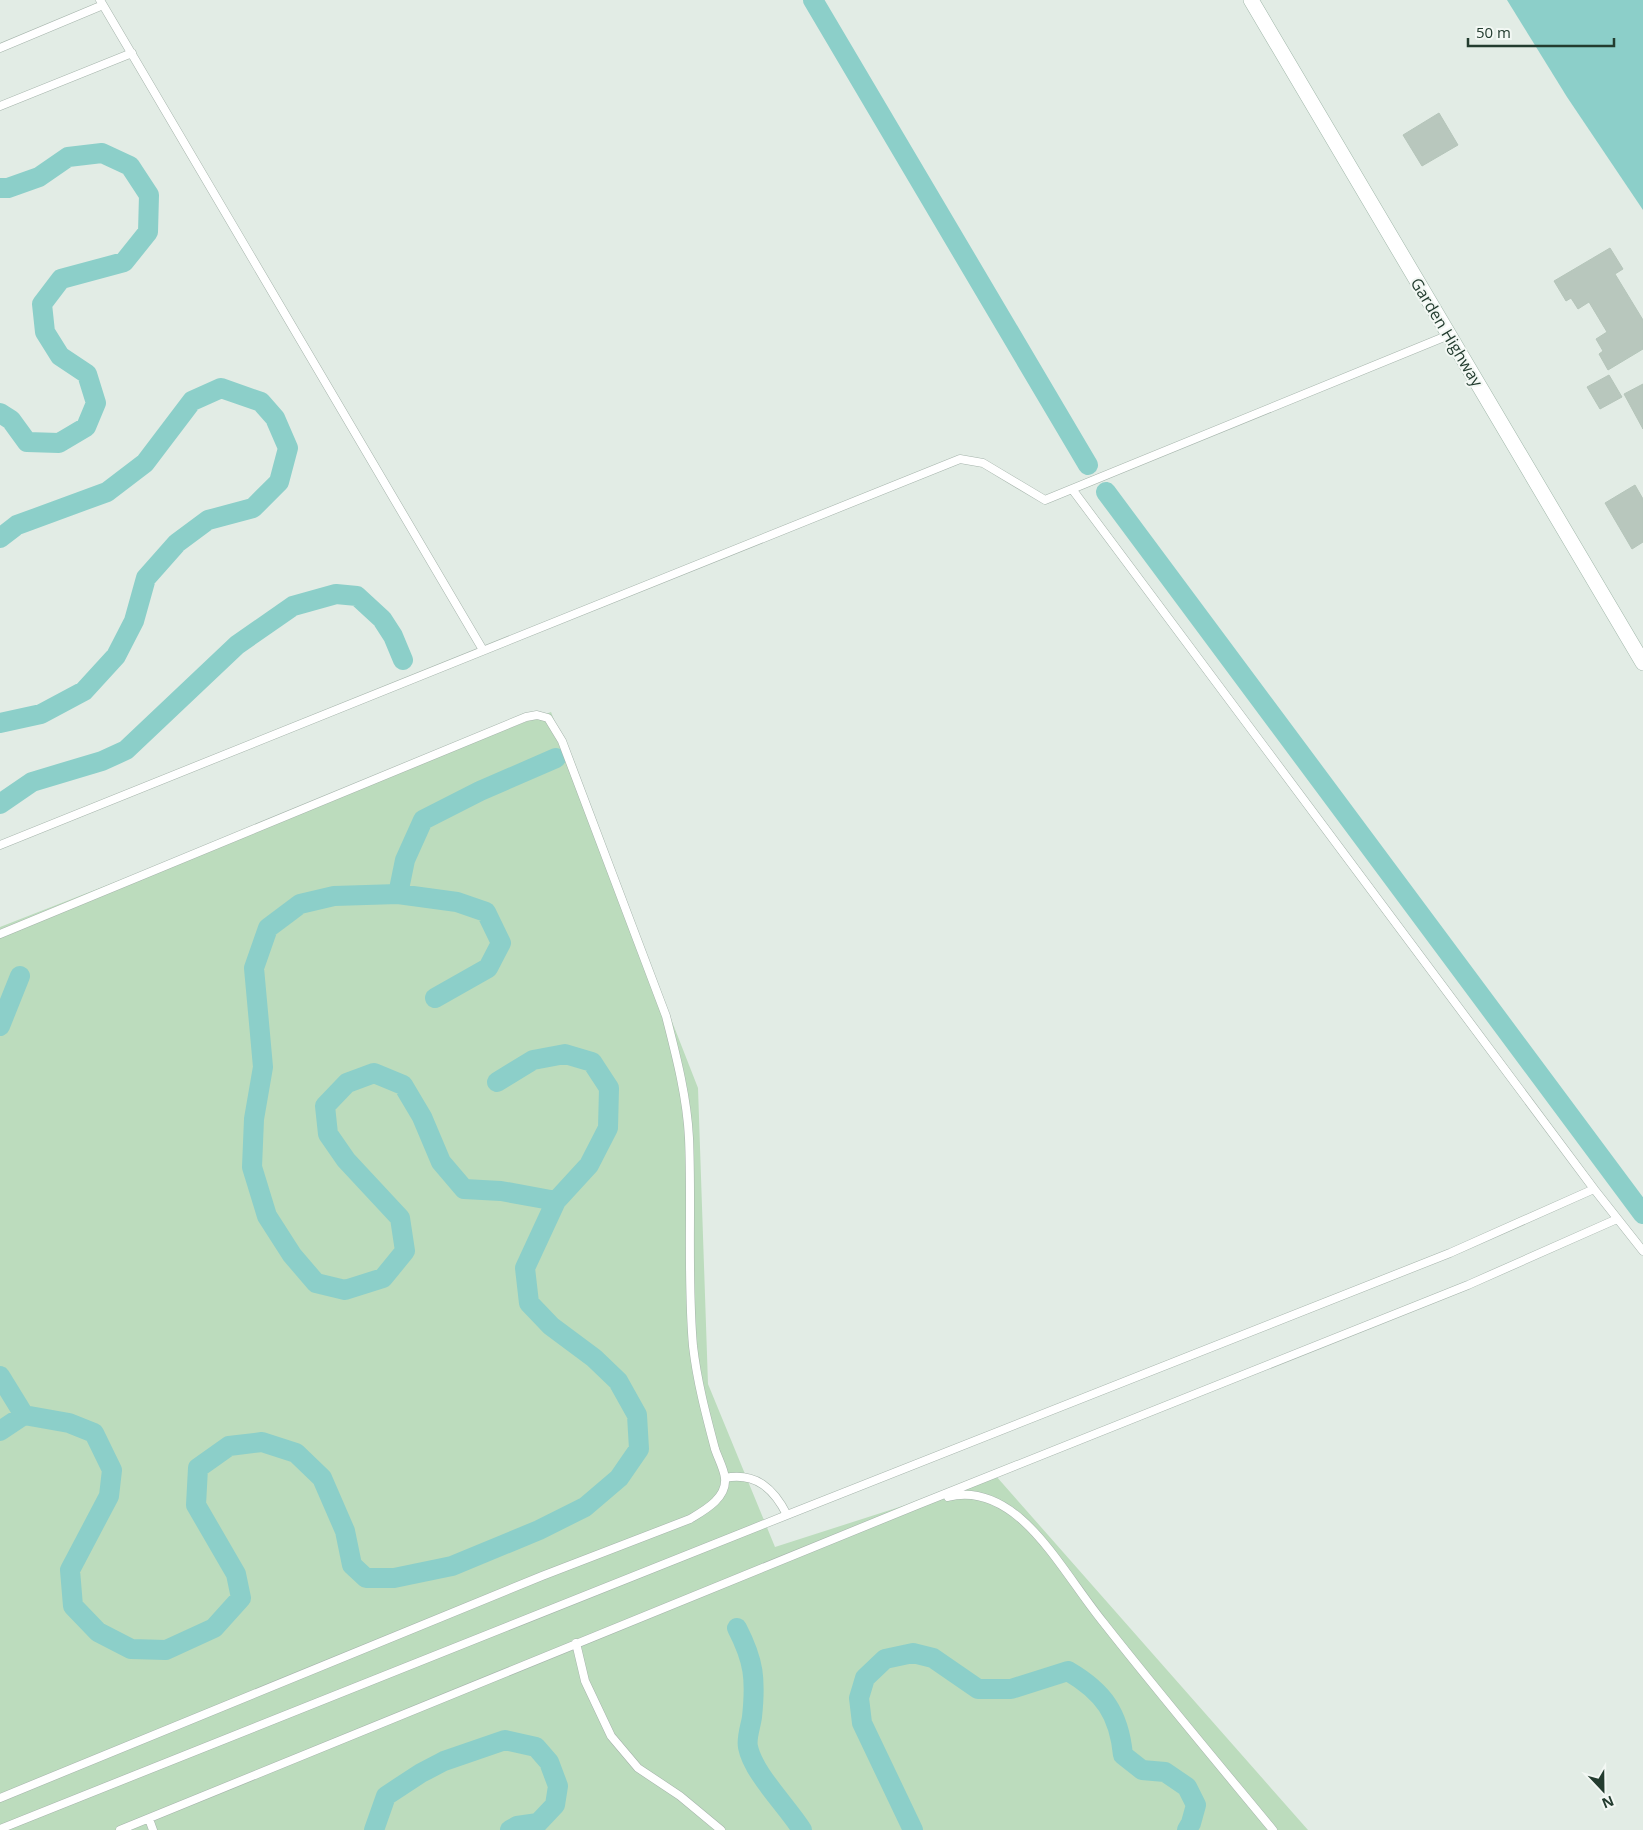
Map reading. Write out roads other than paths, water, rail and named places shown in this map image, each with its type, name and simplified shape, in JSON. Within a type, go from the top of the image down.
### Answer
[{"type":"main road","name":"Garden Highway","points":[[1251,0],[1643,663]]},
{"type":"lane","points":[[0,48],[101,3],[483,650]]},
{"type":"lane","points":[[0,106],[132,53]]},
{"type":"lane","points":[[0,845],[960,459],[983,463],[1045,500],[1449,335]]},
{"type":"lane","points":[[1072,489],[1594,1189],[1643,1251]]},
{"type":"lane","points":[[0,934],[521,719],[537,715],[548,718],[555,726],[572,768],[666,1016],[674,1049],[689,1137],[690,1284],[693,1346],[698,1382],[717,1457],[725,1478],[723,1492],[711,1506],[690,1519],[542,1576],[0,1798]]},
{"type":"lane","points":[[0,1829],[1441,1256],[1594,1189]]},
{"type":"lane","points":[[120,1830],[917,1505],[1468,1285],[1617,1219]]},
{"type":"lane","points":[[725,1478],[740,1476],[765,1485],[778,1498],[787,1515]]},
{"type":"lane","points":[[917,1505],[962,1493],[984,1497],[1002,1505],[1021,1519],[1035,1534],[1102,1622],[1273,1830]]},
{"type":"lane","points":[[576,1643],[585,1681],[611,1736],[638,1768],[680,1796],[721,1830]]},
{"type":"lane","points":[[148,1819],[153,1830]]},
{"type":"water","points":[[1507,0],[1643,0],[1643,210],[1567,97]]},
{"type":"waterway","points":[[813,0],[1088,465]]},
{"type":"waterway","points":[[0,188],[8,188],[39,177],[68,157],[102,153],[130,166],[149,195],[148,232],[124,262],[61,279],[42,304],[45,332],[60,356],[87,374],[96,403],[86,427],[59,443],[27,442],[11,420],[0,413]]},
{"type":"waterway","points":[[0,538],[17,525],[107,492],[145,463],[192,401],[221,388],[261,402],[275,418],[288,448],[279,482],[253,508],[208,520],[177,543],[146,578],[134,621],[116,656],[84,691],[41,714],[0,723]]},
{"type":"waterway","points":[[1106,492],[1643,1214]]},
{"type":"waterway","points":[[0,804],[32,782],[102,761],[126,750],[237,645],[293,606],[336,594],[357,596],[382,619],[393,636],[403,660]]},
{"type":"waterway","points":[[0,1431],[24,1415],[69,1423],[94,1433],[112,1470],[109,1496],[70,1570],[73,1606],[98,1632],[131,1649],[166,1650],[214,1628],[241,1598],[236,1574],[196,1505],[198,1468],[229,1446],[262,1442],[296,1453],[322,1478],[345,1531],[352,1565],[366,1578],[394,1578],[452,1566],[539,1530],[585,1507],[619,1478],[639,1449],[637,1415],[618,1381],[594,1358],[551,1326],[529,1303],[525,1268],[556,1201],[501,1191],[464,1189],[441,1162],[422,1117],[403,1085],[374,1073],[347,1083],[325,1106],[328,1134],[346,1160],[400,1218],[405,1251],[383,1278],[345,1290],[316,1283],[292,1255],[267,1216],[252,1167],[254,1119],[263,1067],[254,968],[268,928],[300,904],[334,896],[398,894],[405,860],[423,820],[480,791],[556,758]]},
{"type":"waterway","points":[[398,894],[457,902],[486,912],[501,943],[488,968],[435,998]]},
{"type":"waterway","points":[[0,1026],[20,976]]},
{"type":"waterway","points":[[497,1082],[533,1060],[565,1054],[592,1062],[609,1088],[608,1128],[589,1165],[556,1201]]},
{"type":"waterway","points":[[0,1376],[24,1415]]},
{"type":"waterway","points":[[737,1628],[747,1650],[752,1671],[754,1692],[748,1736],[748,1747],[751,1757],[756,1768],[802,1830]]},
{"type":"waterway","points":[[913,1830],[862,1723],[859,1698],[865,1678],[885,1659],[913,1653],[933,1658],[978,1689],[1011,1689],[1068,1671],[1081,1679],[1108,1706],[1118,1728],[1123,1755],[1142,1770],[1165,1772],[1187,1787],[1196,1805],[1187,1830]]},
{"type":"waterway","points":[[374,1830],[386,1796],[421,1773],[444,1761],[505,1740],[536,1747],[549,1762],[558,1786],[555,1805],[538,1823],[517,1826],[510,1830]]}]
